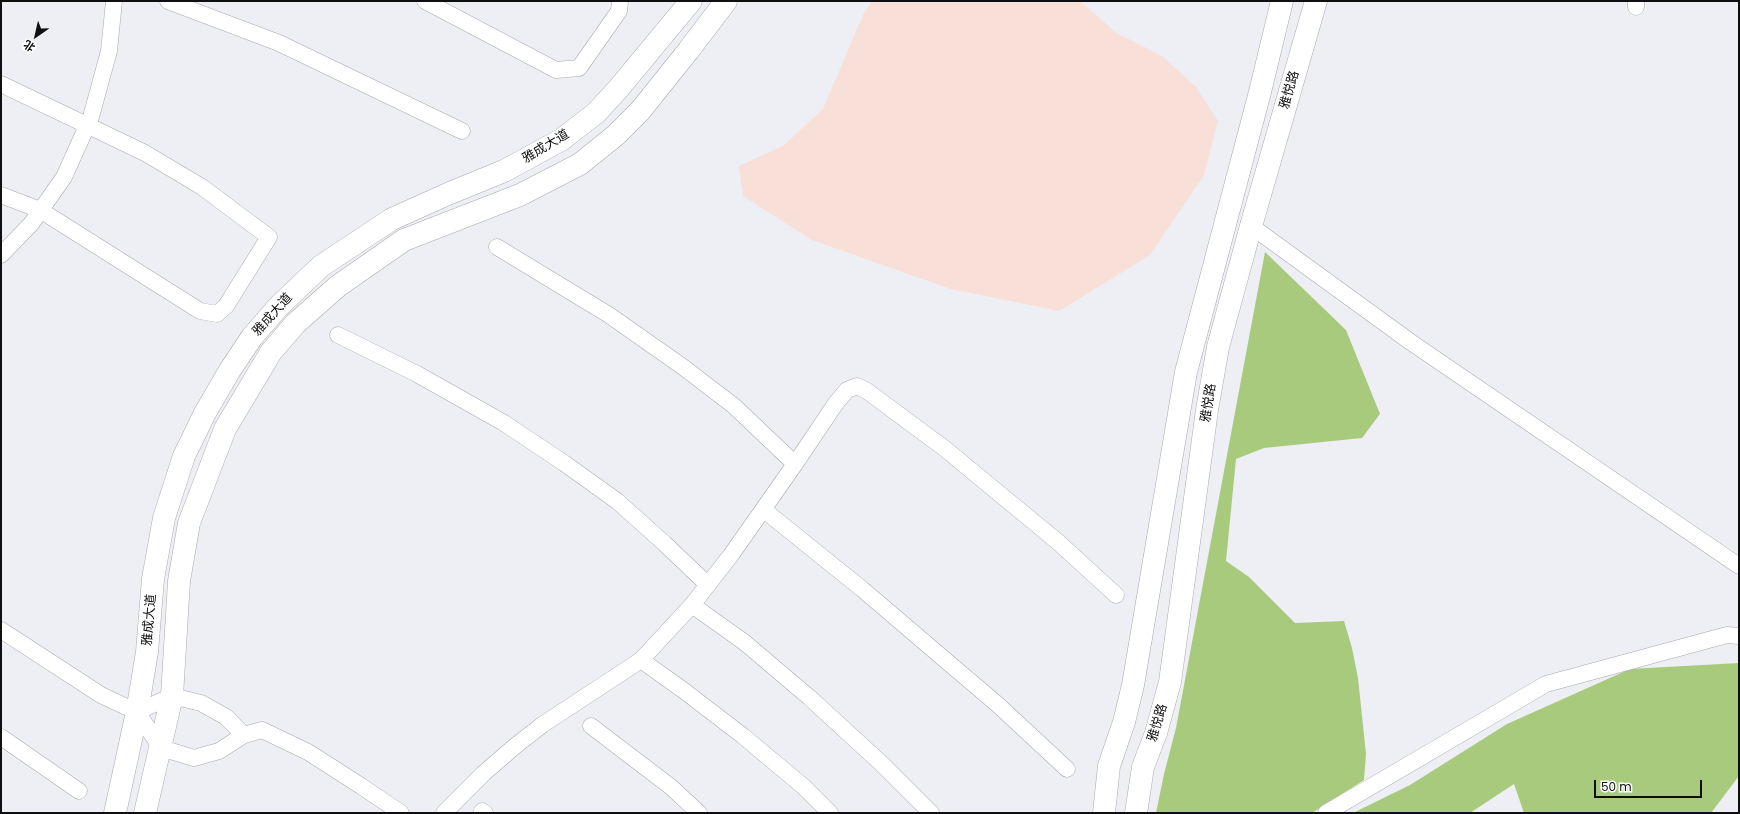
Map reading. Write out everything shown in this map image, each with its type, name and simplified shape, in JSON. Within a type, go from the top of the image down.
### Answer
[{"type":"street","points":[[1,255],[31,224],[64,177],[92,117],[109,51],[114,1]]},
{"type":"street","points":[[168,1],[279,43],[462,131]]},
{"type":"street","points":[[425,1],[556,70],[579,68],[619,11],[620,1]]},
{"type":"street","name":"雅成大道","points":[[115,813],[137,712],[147,652],[153,579],[164,518],[184,456],[205,413],[230,370],[252,337],[278,307],[321,266],[392,220],[450,193],[504,171],[561,140],[596,113],[692,1]]},
{"type":"street","points":[[145,813],[172,696],[179,581],[190,522],[225,428],[271,352],[296,323],[338,286],[404,240],[520,195],[580,164],[616,135],[640,111],[726,1]]},
{"type":"street","points":[[1104,813],[1109,766],[1124,722],[1133,685],[1186,372],[1260,92],[1282,1]]},
{"type":"street","name":"雅悦路","points":[[1136,813],[1143,767],[1156,733],[1170,682],[1207,410],[1218,347],[1251,226],[1316,1]]},
{"type":"street","points":[[1,84],[145,154],[202,187],[269,237],[226,306],[217,314],[200,311],[40,210],[1,195]]},
{"type":"street","points":[[1251,226],[1412,343],[1739,566]]},
{"type":"street","points":[[497,247],[609,315],[683,367],[734,406],[795,464]]},
{"type":"street","points":[[338,335],[417,374],[504,423],[564,463],[617,502],[664,543],[708,585]]},
{"type":"street","points":[[444,813],[484,773],[531,734],[641,660],[692,605],[708,585],[764,510],[836,403],[847,390],[857,386],[867,391],[944,448],[1058,542],[1116,595]]},
{"type":"street","points":[[764,510],[903,623],[997,704],[1067,769]]},
{"type":"street","points":[[692,605],[744,642],[810,698],[883,764],[931,813]]},
{"type":"street","points":[[1,630],[101,695],[137,712],[161,748],[194,758],[219,751],[244,735],[262,730],[301,749],[401,813]]},
{"type":"street","points":[[1326,813],[1546,684],[1727,635],[1739,636]]},
{"type":"street","points":[[641,660],[684,690],[743,736],[804,787],[830,813]]},
{"type":"street","points":[[137,712],[172,696],[200,703],[226,717],[244,735]]},
{"type":"street","points":[[591,726],[671,787],[700,813]]},
{"type":"street","points":[[1,737],[79,791]]},
{"type":"shaded area","points":[[872,1],[1080,1],[1115,32],[1162,56],[1196,87],[1218,121],[1204,175],[1150,255],[1059,311],[951,289],[812,240],[743,196],[739,166],[783,146],[823,109],[863,15]]},
{"type":"green space","points":[[1265,252],[1346,330],[1380,414],[1362,438],[1264,448],[1236,459],[1226,561],[1249,577],[1295,623],[1344,621],[1352,648],[1358,678],[1366,754],[1364,780],[1312,813],[1156,813],[1176,728]]},
{"type":"green space","points":[[1739,663],[1739,776],[1711,813],[1524,813],[1514,784],[1470,813],[1353,813],[1410,785],[1507,724],[1630,669]]}]
